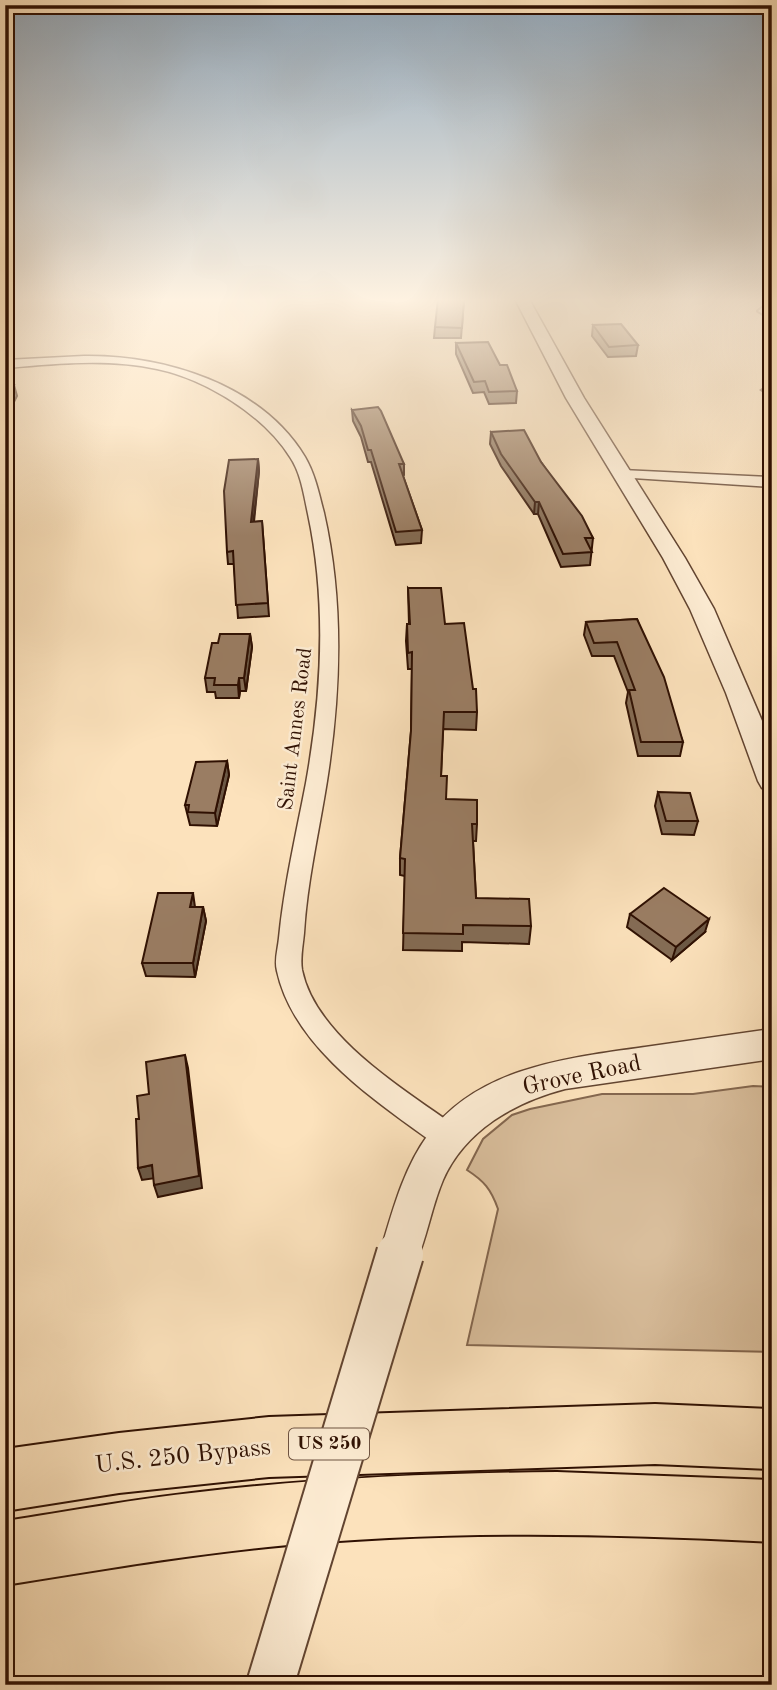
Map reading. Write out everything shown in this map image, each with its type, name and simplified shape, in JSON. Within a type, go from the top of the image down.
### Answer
[{"type":"highway","name":"U.S. 250 Bypass","points":[[5,1480],[119,1463],[269,1447],[655,1434],[771,1439]]},
{"type":"highway","points":[[5,1553],[200,1523],[340,1510],[634,1505],[772,1511]]},
{"type":"street","name":"Saint Annes Road","points":[[192,378],[265,420],[282,435],[298,456],[319,522],[327,578],[330,642],[324,728],[293,905],[289,969],[299,997],[320,1031],[349,1063],[449,1138]]},
{"type":"street","points":[[564,378],[702,609],[744,704],[772,781]]},
{"type":"street","points":[[622,474],[772,482]]},
{"type":"street","name":"Grove Road","points":[[270,1685],[400,1253],[431,1164],[449,1138],[473,1114],[505,1093],[541,1079],[772,1044]]},
{"type":"shaded area","points":[[753,1086],[772,1087],[772,1352],[467,1345],[498,1209],[486,1186],[467,1170],[483,1139],[512,1115],[602,1094],[693,1094]]},
{"type":"building","points":[[472,378],[512,378],[517,391],[489,392],[485,381],[474,382]]},
{"type":"building","points":[[5,385],[14,385],[5,403]]},
{"type":"building","points":[[378,407],[404,464],[399,464],[422,530],[396,532],[371,450],[368,450],[361,426],[352,410]]},
{"type":"building","points":[[524,430],[541,462],[582,516],[593,538],[585,538],[592,552],[563,554],[539,502],[535,502],[501,454],[491,432]]},
{"type":"building","points":[[258,459],[251,522],[262,521],[268,603],[236,605],[233,551],[227,552],[224,491],[229,460]]},
{"type":"building","points":[[408,588],[441,588],[445,624],[464,623],[473,689],[476,689],[477,712],[444,712],[441,776],[447,776],[446,799],[477,800],[477,824],[472,824],[476,898],[529,899],[531,926],[463,925],[463,934],[403,933],[405,859],[400,858],[411,731],[412,652],[408,653]]},
{"type":"building","points":[[637,619],[664,677],[683,742],[641,742],[629,690],[635,690],[617,642],[594,643],[586,622]]},
{"type":"building","points":[[220,634],[250,634],[244,678],[239,678],[238,685],[214,685],[215,678],[205,678],[212,643],[218,643]]},
{"type":"building","points":[[227,761],[215,813],[188,812],[189,805],[185,805],[196,762]]},
{"type":"building","points":[[658,792],[690,793],[698,821],[666,821]]},
{"type":"building","points":[[664,888],[709,919],[676,947],[630,914]]},
{"type":"building","points":[[158,893],[193,893],[190,907],[203,907],[193,963],[142,963]]},
{"type":"building","points":[[185,1055],[199,1176],[154,1185],[152,1165],[138,1168],[137,1096],[149,1094],[146,1062]]},
{"type":"waterway","points":[[762,390],[772,390]]}]
